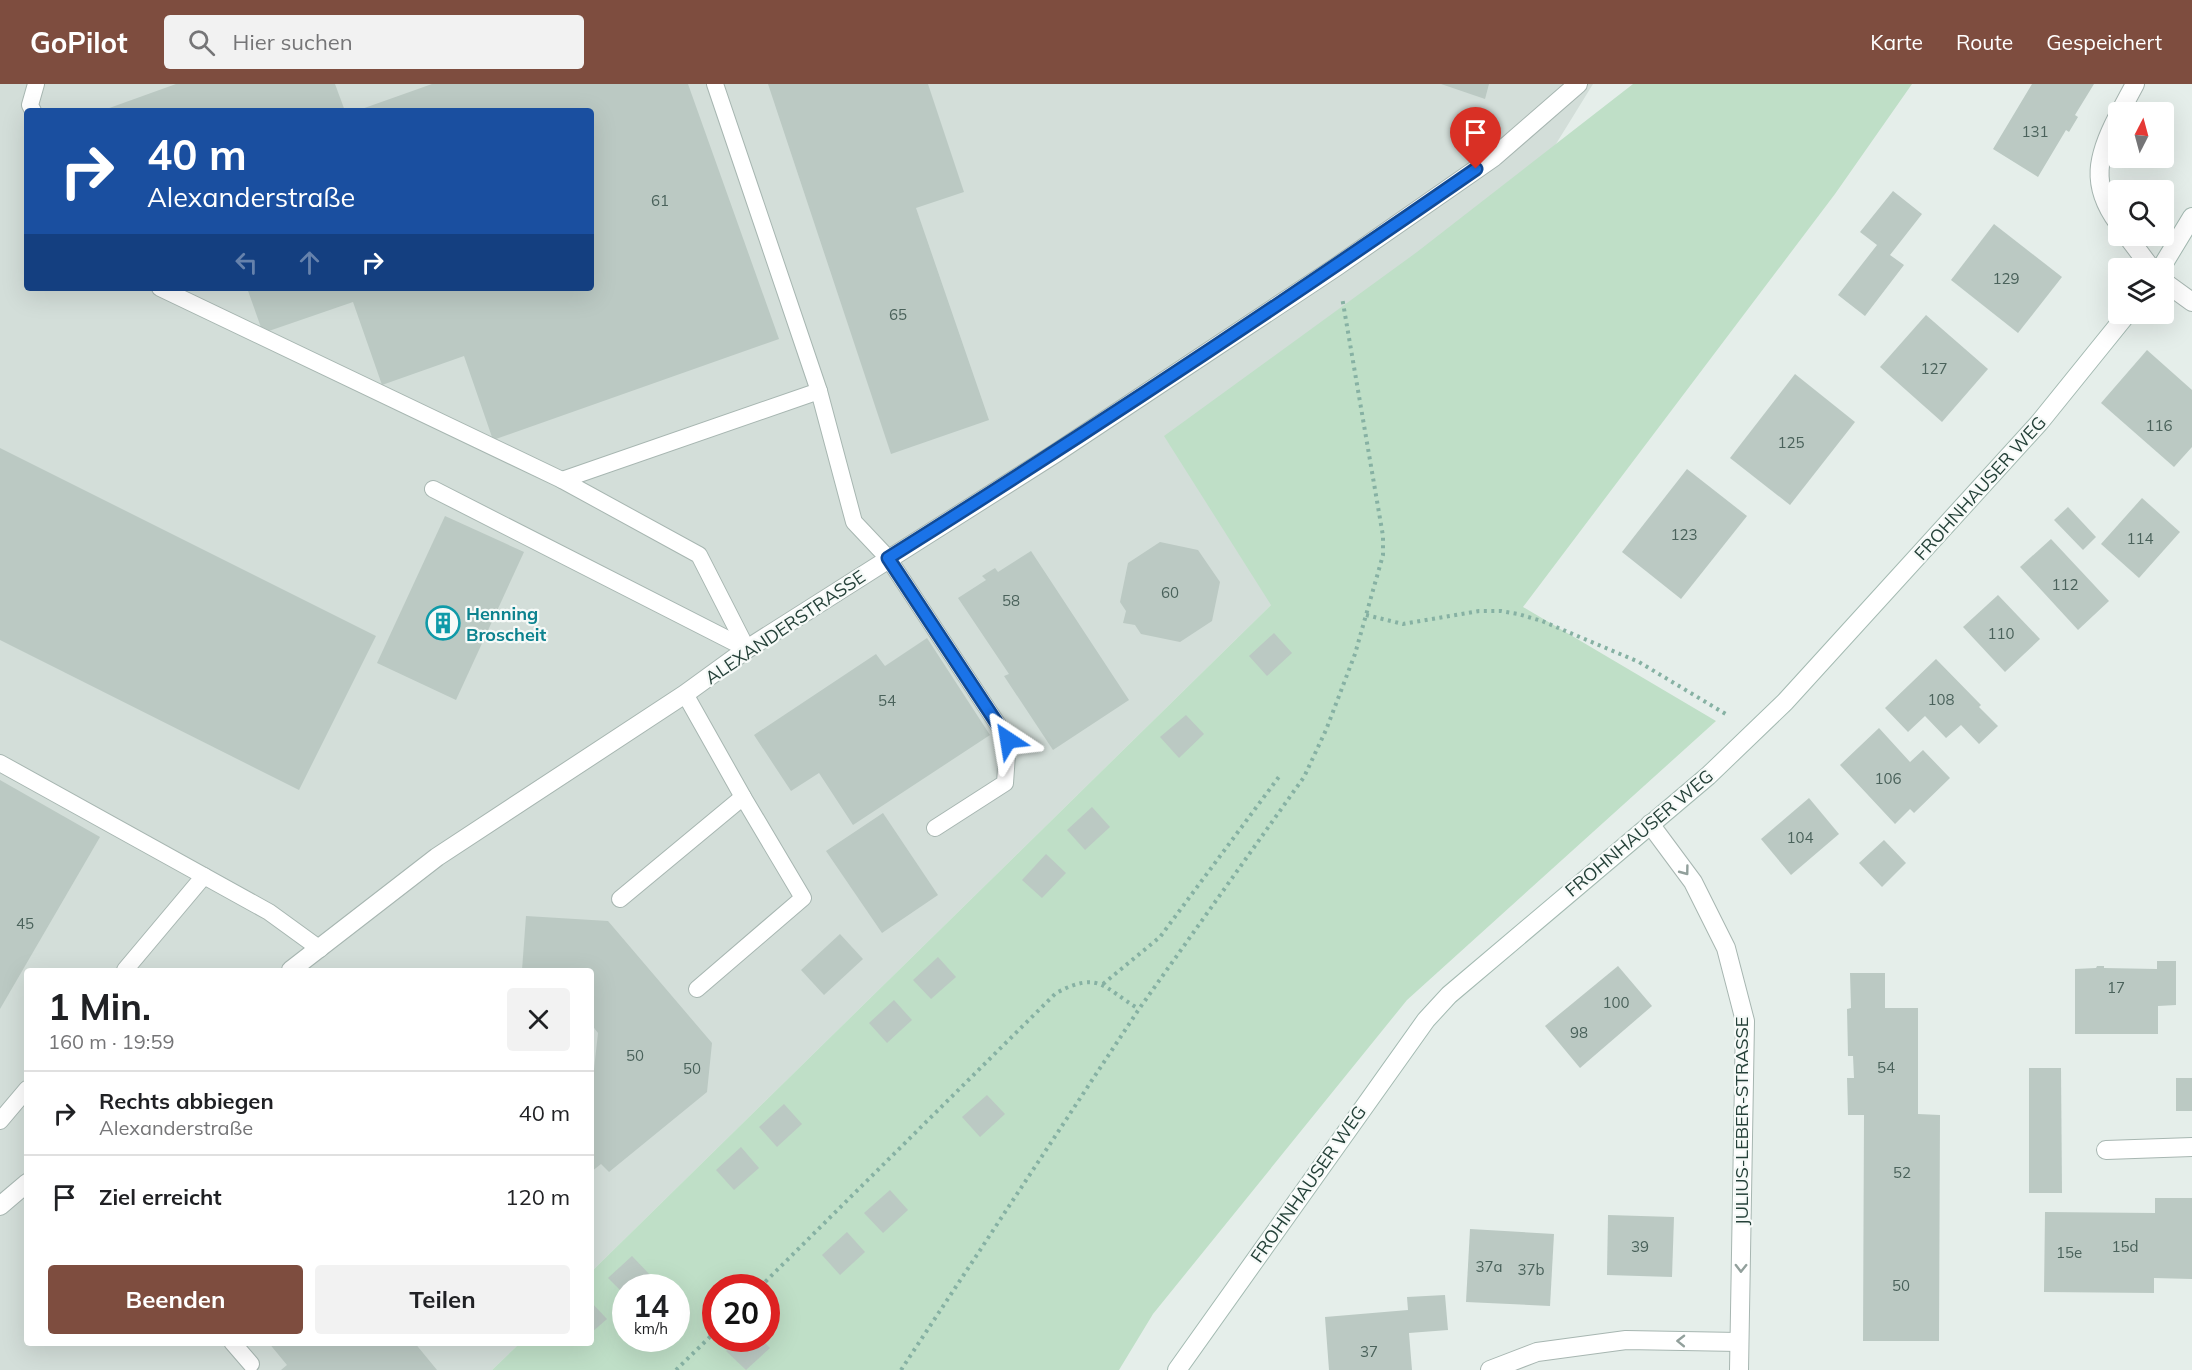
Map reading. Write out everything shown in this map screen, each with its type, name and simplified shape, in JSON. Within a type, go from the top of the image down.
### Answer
[{"type":"street","name":"ALEXANDERSTRASSE","points":[[294,968],[437,857],[685,694],[747,649],[1056,453],[1336,267],[1494,157],[1578,84]]},
{"type":"street","points":[[2125,102],[2135,84]]},
{"type":"street","points":[[2108,139],[2098,172],[2105,206],[2108,210]]},
{"type":"street","points":[[2168,258],[2192,217]]},
{"type":"street","points":[[2174,288],[2192,302]]},
{"type":"street","name":"FROHNHAUSER WEG","points":[[1177,1370],[1426,1020],[1449,995],[1708,776],[1818,668],[2039,423],[2119,324]]},
{"type":"street","name":"JULIUS-LEBER-STRASSE","points":[[1650,824],[1693,882],[1726,948],[1745,1021],[1739,1370]]},
{"type":"street","points":[[2106,1150],[2192,1147]]},
{"type":"street","points":[[0,1206],[24,1186]]},
{"type":"street","points":[[1490,1370],[1537,1352],[1626,1340],[1739,1341]]},
{"type":"lane","points":[[32,108],[30,105],[36,84]]},
{"type":"lane","points":[[715,84],[819,391],[854,522],[888,558],[1008,740],[1005,783],[935,828]]},
{"type":"lane","points":[[166,291],[562,480],[699,555],[747,649]]},
{"type":"lane","points":[[562,480],[819,391]]},
{"type":"lane","points":[[434,489],[747,649]]},
{"type":"lane","points":[[685,694],[804,898],[697,989]]},
{"type":"lane","points":[[0,763],[269,912],[320,949]]},
{"type":"lane","points":[[620,899],[743,797]]},
{"type":"lane","points":[[127,968],[204,876]]},
{"type":"lane","points":[[0,1121],[24,1093]]},
{"type":"lane","points":[[235,1346],[251,1364]]},
{"type":"path","points":[[901,1370],[1139,1009],[1304,777],[1340,697],[1383,555],[1383,536],[1348,322],[1336,267]]},
{"type":"path","points":[[1366,615],[1403,624],[1479,611],[1500,611],[1526,616],[1639,662],[1755,730]]},
{"type":"path","points":[[1103,984],[1160,937],[1281,774]]},
{"type":"path","points":[[773,1274],[1056,993],[1072,985],[1088,981],[1103,984],[1139,1009]]},
{"type":"path","points":[[676,1370],[702,1345]]},
{"type":"shaded area","points":[[0,84],[1593,84],[1271,605],[594,1269],[594,968],[24,968],[24,1346],[517,1346],[492,1370],[0,1370]]},
{"type":"green space","points":[[1633,84],[1912,84],[1835,194],[1523,607],[1716,721],[1407,1000],[1153,1314],[1119,1370],[492,1370],[517,1346],[594,1346],[594,1269],[1271,605],[1164,436],[1417,252]]},
{"type":"building","points":[[176,84],[335,84],[344,108],[109,108]]},
{"type":"building","points":[[432,84],[688,84],[779,339],[493,440],[464,356],[382,385],[353,302],[263,333],[248,291],[594,291],[594,108],[364,108]]},
{"type":"building","points":[[768,84],[928,84],[964,192],[916,208],[989,420],[891,454]]},
{"type":"building","points":[[1441,84],[1489,84],[1485,99]]},
{"type":"building","points":[[2032,84],[2094,84],[2075,115],[2078,117],[2069,132],[2066,130],[2038,177],[1993,149]]},
{"type":"building","points":[[1893,191],[1922,214],[1890,255],[1904,265],[1865,316],[1838,295],[1877,245],[1860,232]]},
{"type":"building","points":[[1994,224],[2062,277],[2018,333],[1951,280]]},
{"type":"building","points":[[1926,315],[1988,369],[1942,422],[1880,367]]},
{"type":"building","points":[[2147,350],[2192,390],[2192,447],[2174,467],[2101,403]]},
{"type":"building","points":[[1795,374],[1855,422],[1790,505],[1730,458]]},
{"type":"building","points":[[0,448],[376,636],[299,790],[0,640]]},
{"type":"building","points":[[1687,469],[1747,516],[1681,599],[1622,552]]},
{"type":"building","points":[[2142,498],[2180,532],[2139,578],[2101,544]]},
{"type":"building","points":[[2068,507],[2096,537],[2083,550],[2054,520]]},
{"type":"building","name":"Henning Broscheit","points":[[445,516],[524,552],[456,700],[377,663]]},
{"type":"building","points":[[2051,539],[2109,601],[2078,630],[2020,567]]},
{"type":"building","points":[[1160,542],[1198,550],[1220,582],[1212,621],[1180,642],[1141,634],[1135,625],[1123,623],[1126,611],[1120,602],[1128,563]]},
{"type":"building","points":[[1031,551],[1129,700],[1053,750],[1004,676],[1009,674],[958,598],[986,580],[982,576],[995,568],[998,572]]},
{"type":"building","points":[[1998,595],[2040,639],[2005,672],[1963,627]]},
{"type":"building","points":[[1274,633],[1292,653],[1267,676],[1249,656]]},
{"type":"building","points":[[927,638],[990,735],[853,825],[819,773],[791,791],[754,735],[876,654],[885,666]]},
{"type":"building","points":[[1936,659],[1998,726],[1979,744],[1961,725],[1946,738],[1925,716],[1908,732],[1885,708]]},
{"type":"building","points":[[1186,715],[1204,734],[1179,758],[1160,737]]},
{"type":"building","points":[[1879,728],[1910,762],[1923,750],[1950,778],[1914,813],[1910,809],[1895,824],[1840,765]]},
{"type":"building","points":[[0,780],[100,837],[0,1009]]},
{"type":"building","points":[[1809,798],[1839,834],[1791,875],[1761,839]]},
{"type":"building","points":[[1092,807],[1110,827],[1085,850],[1067,830]]},
{"type":"building","points":[[883,813],[938,895],[882,933],[826,851]]},
{"type":"building","points":[[1884,840],[1906,863],[1882,887],[1859,863]]},
{"type":"building","points":[[1046,854],[1066,873],[1042,898],[1022,880]]},
{"type":"building","points":[[526,916],[608,921],[712,1043],[707,1092],[609,1172],[601,1164],[594,1170],[594,1069],[598,1033],[594,1028],[594,968],[522,968]]},
{"type":"building","points":[[840,934],[863,959],[824,995],[801,970]]},
{"type":"building","points":[[938,957],[956,977],[931,999],[913,980]]},
{"type":"building","points":[[2157,961],[2176,961],[2176,1005],[2158,1006],[2158,1034],[2075,1034],[2075,969],[2104,966],[2104,968],[2157,969]]},
{"type":"building","points":[[1618,966],[1652,1006],[1580,1068],[1545,1026]]},
{"type":"building","points":[[1850,973],[1885,973],[1885,1008],[1918,1008],[1918,1114],[1940,1115],[1939,1341],[1863,1341],[1864,1115],[1848,1115],[1847,1078],[1854,1078],[1853,1056],[1848,1056],[1847,1009],[1851,1008]]},
{"type":"building","points":[[894,1000],[912,1020],[887,1043],[869,1023]]},
{"type":"building","points":[[2029,1068],[2061,1068],[2062,1193],[2029,1193]]},
{"type":"building","points":[[2176,1078],[2192,1078],[2192,1111],[2176,1111]]},
{"type":"building","points":[[987,1095],[1005,1114],[980,1137],[962,1117]]},
{"type":"building","points":[[784,1104],[802,1124],[777,1147],[759,1127]]},
{"type":"building","points":[[741,1147],[759,1168],[734,1190],[716,1170]]},
{"type":"building","points":[[890,1190],[908,1210],[883,1233],[864,1213]]},
{"type":"building","points":[[2155,1198],[2192,1198],[2192,1279],[2154,1278],[2154,1293],[2044,1292],[2045,1212],[2155,1213]]},
{"type":"building","points":[[1608,1215],[1674,1217],[1672,1277],[1607,1275]]},
{"type":"building","points":[[1470,1229],[1554,1234],[1550,1306],[1466,1302]]},
{"type":"building","points":[[847,1232],[865,1252],[840,1275],[822,1255]]},
{"type":"building","points":[[632,1256],[649,1274],[612,1274]]},
{"type":"building","points":[[1445,1295],[1448,1330],[1409,1333],[1412,1370],[1329,1370],[1325,1317],[1408,1310],[1407,1297]]},
{"type":"building","points":[[594,1305],[607,1319],[594,1330]]},
{"type":"building","points":[[271,1346],[417,1346],[437,1370],[281,1370],[287,1365]]},
{"type":"building","points":[[727,1352],[766,1352],[746,1370]]},
{"type":"place","name":"Henning Broscheit","points":[[443,623]]},
{"type":"route","points":[[1008,740],[888,558],[1056,453],[1336,267],[1476,169]]}]
